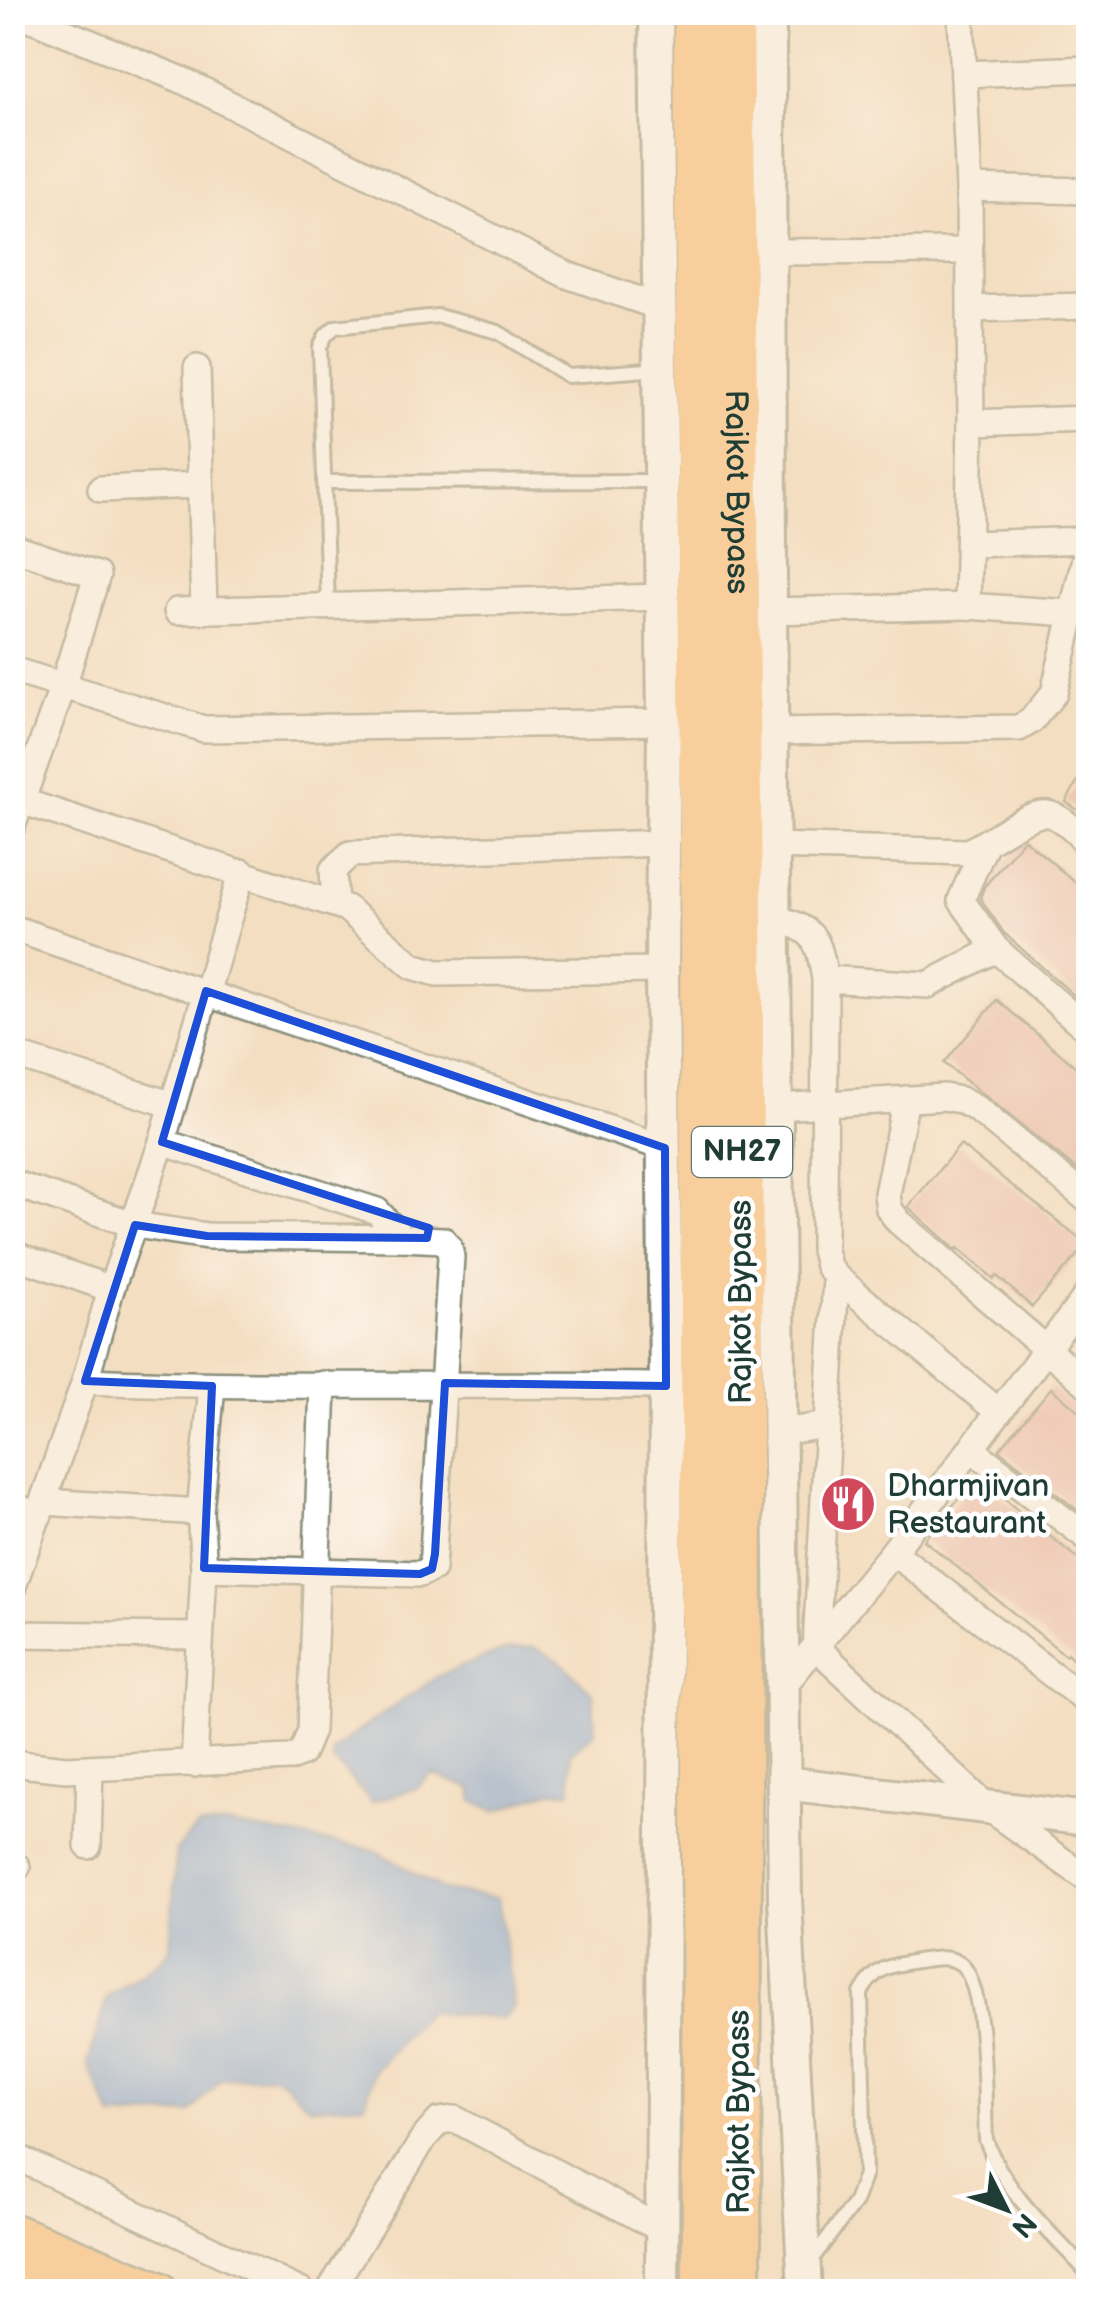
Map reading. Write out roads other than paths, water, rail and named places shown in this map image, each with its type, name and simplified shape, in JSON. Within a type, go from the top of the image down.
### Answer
[{"type":"highway","name":"Rajkot Bypass","points":[[695,12],[704,2292]]},
{"type":"highway","name":"Rajkot Bypass","points":[[732,12],[742,1001],[738,2292]]},
{"type":"main road","points":[[18,2256],[59,2292]]},
{"type":"main road","points":[[18,2256],[158,2292]]},
{"type":"street","points":[[16,12],[182,80],[568,275],[659,307]]},
{"type":"street","points":[[656,12],[666,1386],[662,2292]]},
{"type":"street","points":[[769,12],[770,611],[785,1900],[805,2280]]},
{"type":"street","points":[[961,15],[971,310],[967,606]]},
{"type":"street","points":[[964,74],[1088,69]]},
{"type":"street","points":[[969,188],[1088,192]]},
{"type":"street","points":[[771,252],[968,252]]},
{"type":"street","points":[[971,310],[1088,306]]},
{"type":"street","points":[[197,368],[204,610]]},
{"type":"street","points":[[971,423],[1088,419]]},
{"type":"street","points":[[101,489],[200,485]]},
{"type":"street","points":[[772,732],[1007,731],[1030,721],[1054,693],[1088,542],[970,544]]},
{"type":"street","points":[[12,546],[96,575],[64,686],[17,799],[12,827]]},
{"type":"street","points":[[177,611],[662,597]]},
{"type":"street","points":[[770,611],[967,606],[1071,613]]},
{"type":"street","points":[[12,670],[204,729],[664,722]]},
{"type":"street","points":[[17,799],[335,904],[356,915],[413,966],[437,973],[662,970]]},
{"type":"street","points":[[774,846],[966,852],[984,846],[1033,815],[1047,813],[1088,843]]},
{"type":"street","points":[[335,904],[333,870],[350,854],[662,843]]},
{"type":"street","points":[[984,846],[961,900],[996,949],[1088,1030]]},
{"type":"street","points":[[12,1589],[85,1382],[111,1289],[162,1142],[242,872]]},
{"type":"street","points":[[775,918],[804,927],[813,935],[820,949],[825,980],[824,1250],[828,1266],[836,1277],[998,1412]]},
{"type":"street","points":[[12,928],[665,1148]]},
{"type":"street","points":[[825,980],[928,985],[996,949]]},
{"type":"street","points":[[12,1054],[173,1105]]},
{"type":"street","points":[[777,1107],[944,1097],[960,1100],[977,1109],[1088,1200]]},
{"type":"street","points":[[906,1100],[887,1194],[889,1208],[899,1222],[1088,1385]]},
{"type":"street","points":[[162,1142],[377,1212],[390,1221],[402,1238]]},
{"type":"street","points":[[12,1183],[135,1225],[207,1236],[432,1237],[449,1247],[445,1383],[432,1569],[420,1574],[204,1568]]},
{"type":"street","points":[[12,1254],[111,1289]]},
{"type":"street","points":[[836,1277],[816,1646],[989,1809],[1088,1879]]},
{"type":"street","points":[[784,1686],[892,1552],[1088,1294]]},
{"type":"street","points":[[85,1382],[212,1386],[666,1386]]},
{"type":"street","points":[[12,1763],[66,1769],[290,1758],[302,1753],[311,1730],[323,1384]]},
{"type":"street","points":[[194,1764],[204,1568],[200,1512],[212,1386]]},
{"type":"street","points":[[781,1432],[828,1425]]},
{"type":"street","points":[[970,1449],[1088,1538]]},
{"type":"street","points":[[12,1506],[200,1512]]},
{"type":"street","points":[[892,1552],[1088,1702]]},
{"type":"street","points":[[12,1634],[198,1636]]},
{"type":"street","points":[[88,1846],[90,1768]]},
{"type":"street","points":[[784,1783],[1088,1819]]},
{"type":"street","points":[[328,2292],[424,2138],[439,2121],[455,2119],[661,2230]]},
{"type":"street","points":[[12,2155],[302,2292]]},
{"type":"lane","points":[[328,608],[320,346],[335,327],[438,316],[498,332],[568,376],[660,369]]},
{"type":"lane","points":[[324,482],[661,481]]},
{"type":"lane","points":[[805,2280],[855,2202],[865,2174],[861,1993],[869,1978],[885,1966],[944,1957],[962,1966],[978,1995],[986,2140],[993,2159],[1007,2186],[1088,2273]]},
{"type":"water","points":[[534,1647],[561,1662],[593,1693],[595,1732],[570,1753],[571,1791],[550,1791],[496,1811],[473,1801],[473,1789],[431,1774],[417,1788],[372,1802],[332,1759],[333,1751],[350,1737],[438,1676],[504,1650]]},
{"type":"water","points":[[230,1825],[375,1850],[443,1890],[498,1898],[514,2007],[504,2019],[427,2012],[375,2070],[365,2104],[310,2107],[276,2075],[221,2079],[190,2113],[112,2118],[88,2064],[107,1997],[160,1961],[170,1949],[176,1850],[197,1827]]},
{"type":"place","name":"Dharmjivan Restaurant","points":[[848,1504]]}]
